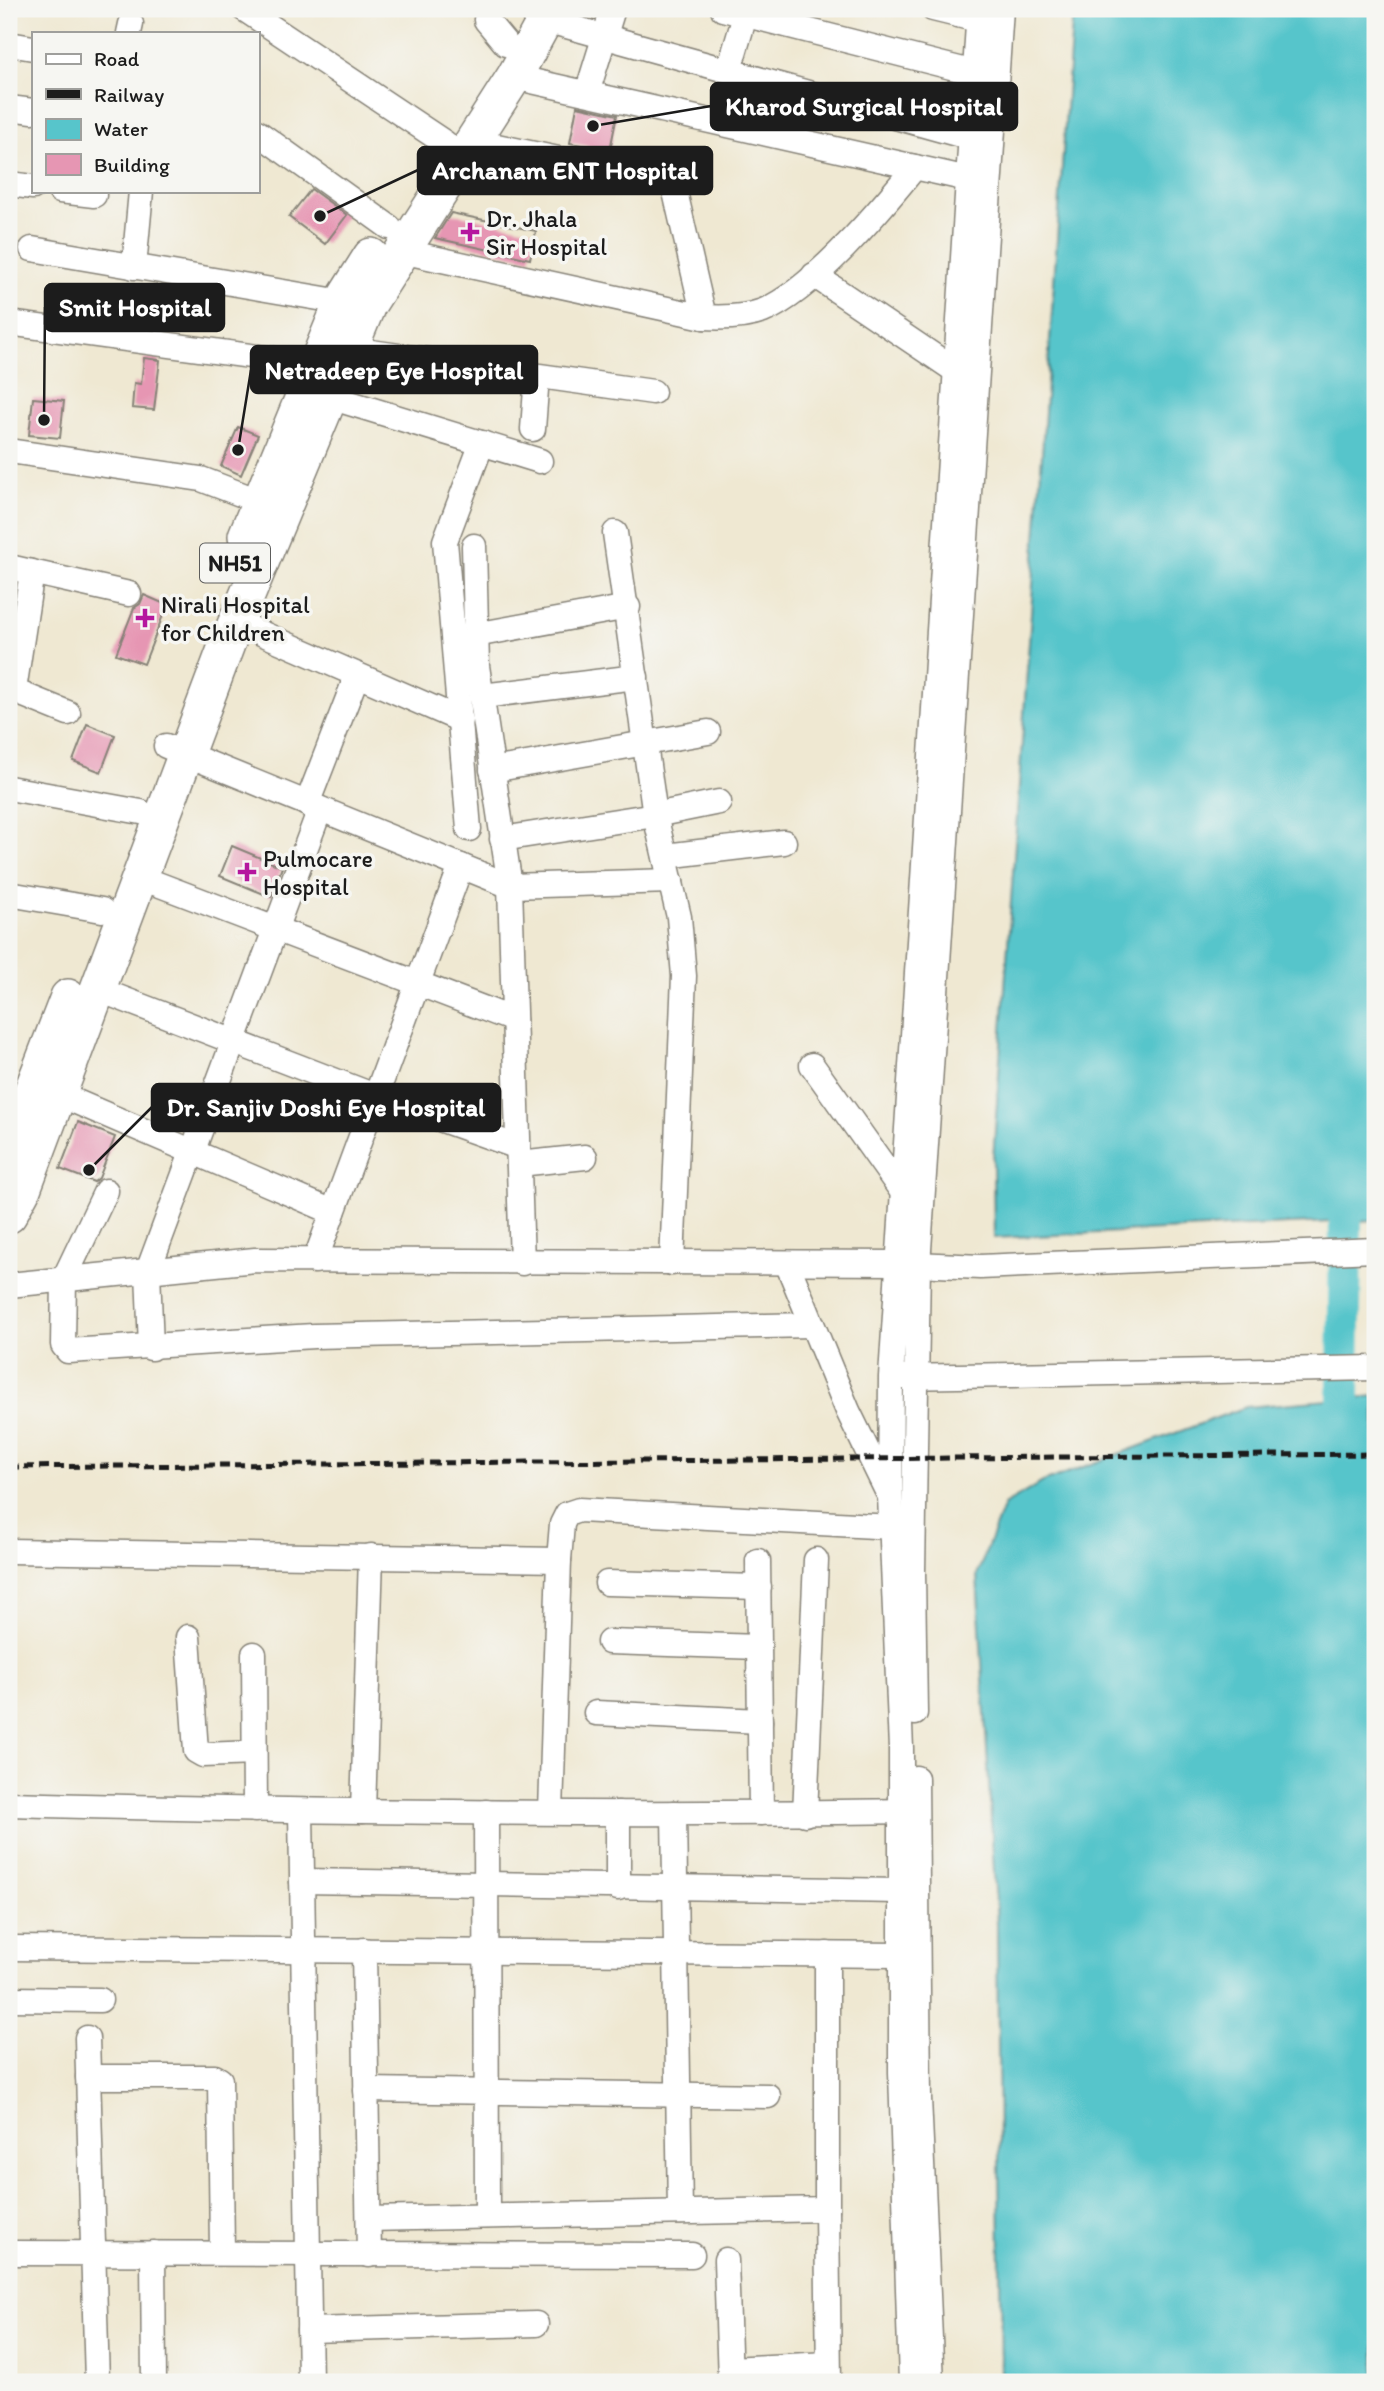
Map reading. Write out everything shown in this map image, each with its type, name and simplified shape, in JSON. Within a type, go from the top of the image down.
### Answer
[{"type":"highway","name":"NH51","points":[[334,370],[342,302],[395,239],[541,12]]},
{"type":"highway","name":"NH51","points":[[9,1215],[23,1189],[139,877],[176,750],[271,506],[334,370],[368,305],[395,239]]},
{"type":"highway","name":"NH51","points":[[9,1150],[15,1115],[141,812],[176,750],[236,622],[271,506]]},
{"type":"street","points":[[244,9],[459,142],[673,183],[704,317]]},
{"type":"street","points":[[488,9],[486,20],[510,60],[587,93],[968,179]]},
{"type":"street","points":[[587,93],[613,9]]},
{"type":"street","points":[[911,2382],[899,1892],[907,1811],[917,1378],[901,1190],[937,816],[956,371],[979,15],[933,9]]},
{"type":"street","points":[[932,2382],[907,1811],[893,1608],[891,1377],[907,1264],[937,816],[1001,9]]},
{"type":"street","points":[[729,70],[739,11],[975,73]]},
{"type":"street","points":[[541,12],[605,36],[971,138]]},
{"type":"street","points":[[9,44],[32,48]]},
{"type":"street","points":[[9,108],[32,111]]},
{"type":"street","points":[[259,134],[395,239],[704,317],[725,318],[762,311],[792,294],[891,196],[915,167]]},
{"type":"street","points":[[9,184],[32,187]]},
{"type":"street","points":[[68,192],[94,195]]},
{"type":"street","points":[[134,267],[141,192]]},
{"type":"street","points":[[32,249],[342,302]]},
{"type":"street","points":[[814,275],[956,371]]},
{"type":"street","points":[[9,324],[334,370],[537,376],[653,393]]},
{"type":"street","points":[[334,370],[482,443],[540,461]]},
{"type":"street","points":[[533,429],[537,376]]},
{"type":"street","points":[[469,829],[445,541],[482,443]]},
{"type":"street","points":[[9,452],[188,477],[271,506]]},
{"type":"street","points":[[615,533],[628,607],[655,815],[679,917],[684,976],[672,1263]]},
{"type":"street","points":[[474,546],[475,635],[510,886],[522,1262]]},
{"type":"street","points":[[68,713],[12,690],[20,569],[129,594]]},
{"type":"street","points":[[475,635],[628,607]]},
{"type":"street","points":[[236,622],[461,720]]},
{"type":"street","points":[[151,1348],[148,1271],[275,929],[357,675]]},
{"type":"street","points":[[482,696],[636,677]]},
{"type":"street","points":[[492,770],[708,732]]},
{"type":"street","points":[[176,750],[510,886],[670,881]]},
{"type":"street","points":[[9,788],[141,812]]},
{"type":"street","points":[[502,839],[719,802]]},
{"type":"street","points":[[666,856],[784,842]]},
{"type":"street","points":[[315,1261],[461,866]]},
{"type":"street","points":[[139,877],[514,1020]]},
{"type":"street","points":[[9,894],[102,910]]},
{"type":"street","points":[[97,989],[375,1096],[518,1155],[585,1157]]},
{"type":"street","points":[[812,1065],[901,1190]]},
{"type":"street","points":[[58,1094],[333,1212]]},
{"type":"street","points":[[106,1191],[64,1279],[63,1345],[68,1351],[314,1336],[811,1325]]},
{"type":"street","points":[[9,1285],[255,1261],[787,1263],[980,1267],[1375,1250]]},
{"type":"street","points":[[787,1263],[811,1325],[890,1496],[914,1541]]},
{"type":"street","points":[[891,1377],[1375,1368]]},
{"type":"street","points":[[551,1812],[559,1560],[562,1524],[567,1514],[579,1510],[893,1527]]},
{"type":"street","points":[[9,1551],[559,1560]]},
{"type":"street","points":[[363,1811],[371,1556]]},
{"type":"street","points":[[805,1814],[816,1560]]},
{"type":"street","points":[[758,1561],[761,1814]]},
{"type":"street","points":[[607,1583],[759,1587]]},
{"type":"street","points":[[188,1637],[196,1751],[202,1755],[254,1753]]},
{"type":"street","points":[[609,1642],[759,1647]]},
{"type":"street","points":[[254,1654],[255,1810]]},
{"type":"street","points":[[596,1713],[760,1721]]},
{"type":"street","points":[[9,1804],[301,1811],[805,1814],[907,1811]]},
{"type":"street","points":[[301,1811],[310,2382]]},
{"type":"street","points":[[486,1812],[487,2216]]},
{"type":"street","points":[[618,1813],[618,1888]]},
{"type":"street","points":[[674,1813],[680,2212]]},
{"type":"street","points":[[302,1881],[899,1892]]},
{"type":"street","points":[[9,1948],[900,1955]]},
{"type":"street","points":[[363,1950],[369,2255]]},
{"type":"street","points":[[726,2260],[730,2376],[829,2373],[827,1954]]},
{"type":"street","points":[[9,1999],[100,2000]]},
{"type":"street","points":[[87,2038],[97,2382]]},
{"type":"street","points":[[88,2077],[215,2077],[220,2080],[222,2253]]},
{"type":"street","points":[[366,2090],[768,2096]]},
{"type":"street","points":[[369,2219],[827,2209]]},
{"type":"street","points":[[9,2253],[692,2255]]},
{"type":"street","points":[[153,2253],[155,2382]]},
{"type":"street","points":[[309,2330],[536,2324]]},
{"type":"water","points":[[1073,9],[1375,9],[1375,1220],[994,1238],[993,1160]]},
{"type":"water","points":[[1375,1396],[1375,2382],[1001,2382],[997,1924],[977,1575],[1004,1505],[1043,1482],[1246,1407]]},
{"type":"building","points":[[577,106],[617,115],[610,150],[570,143]]},
{"type":"building","points":[[311,189],[347,215],[325,244],[289,217]]},
{"type":"building","points":[[451,213],[536,231],[530,259],[435,238]]},
{"type":"building","points":[[144,358],[160,360],[154,410],[132,408],[134,383],[141,384]]},
{"type":"building","points":[[33,398],[64,401],[60,438],[29,435]]},
{"type":"building","points":[[238,427],[258,435],[241,475],[221,466]]},
{"type":"building","points":[[144,595],[167,605],[144,664],[116,654],[134,608],[140,604]]},
{"type":"building","points":[[87,724],[115,735],[101,772],[73,761]]},
{"type":"building","points":[[232,846],[282,867],[271,897],[220,876]]},
{"type":"building","points":[[78,1122],[115,1137],[99,1178],[94,1182],[60,1169]]},
{"type":"waterway","points":[[1343,1442],[1346,1177]]},
{"type":"railway","points":[[9,1467],[1375,1454]]},
{"type":"place","name":"Kharod Surgical Hospital","points":[[593,126]]},
{"type":"place","name":"Archanam ENT Hospital","points":[[320,216]]},
{"type":"place","name":"Dr. Jhala Sir Hospital","points":[[470,232]]},
{"type":"place","name":"Smit Hospital","points":[[44,420]]},
{"type":"place","name":"Netradeep Eye Hospital","points":[[238,450]]},
{"type":"place","name":"Nirali Hospital for Children","points":[[145,618]]},
{"type":"place","name":"Pulmocare Hospital","points":[[247,872]]},
{"type":"place","name":"Dr. Sanjiv Doshi Eye Hospital","points":[[89,1170]]}]
